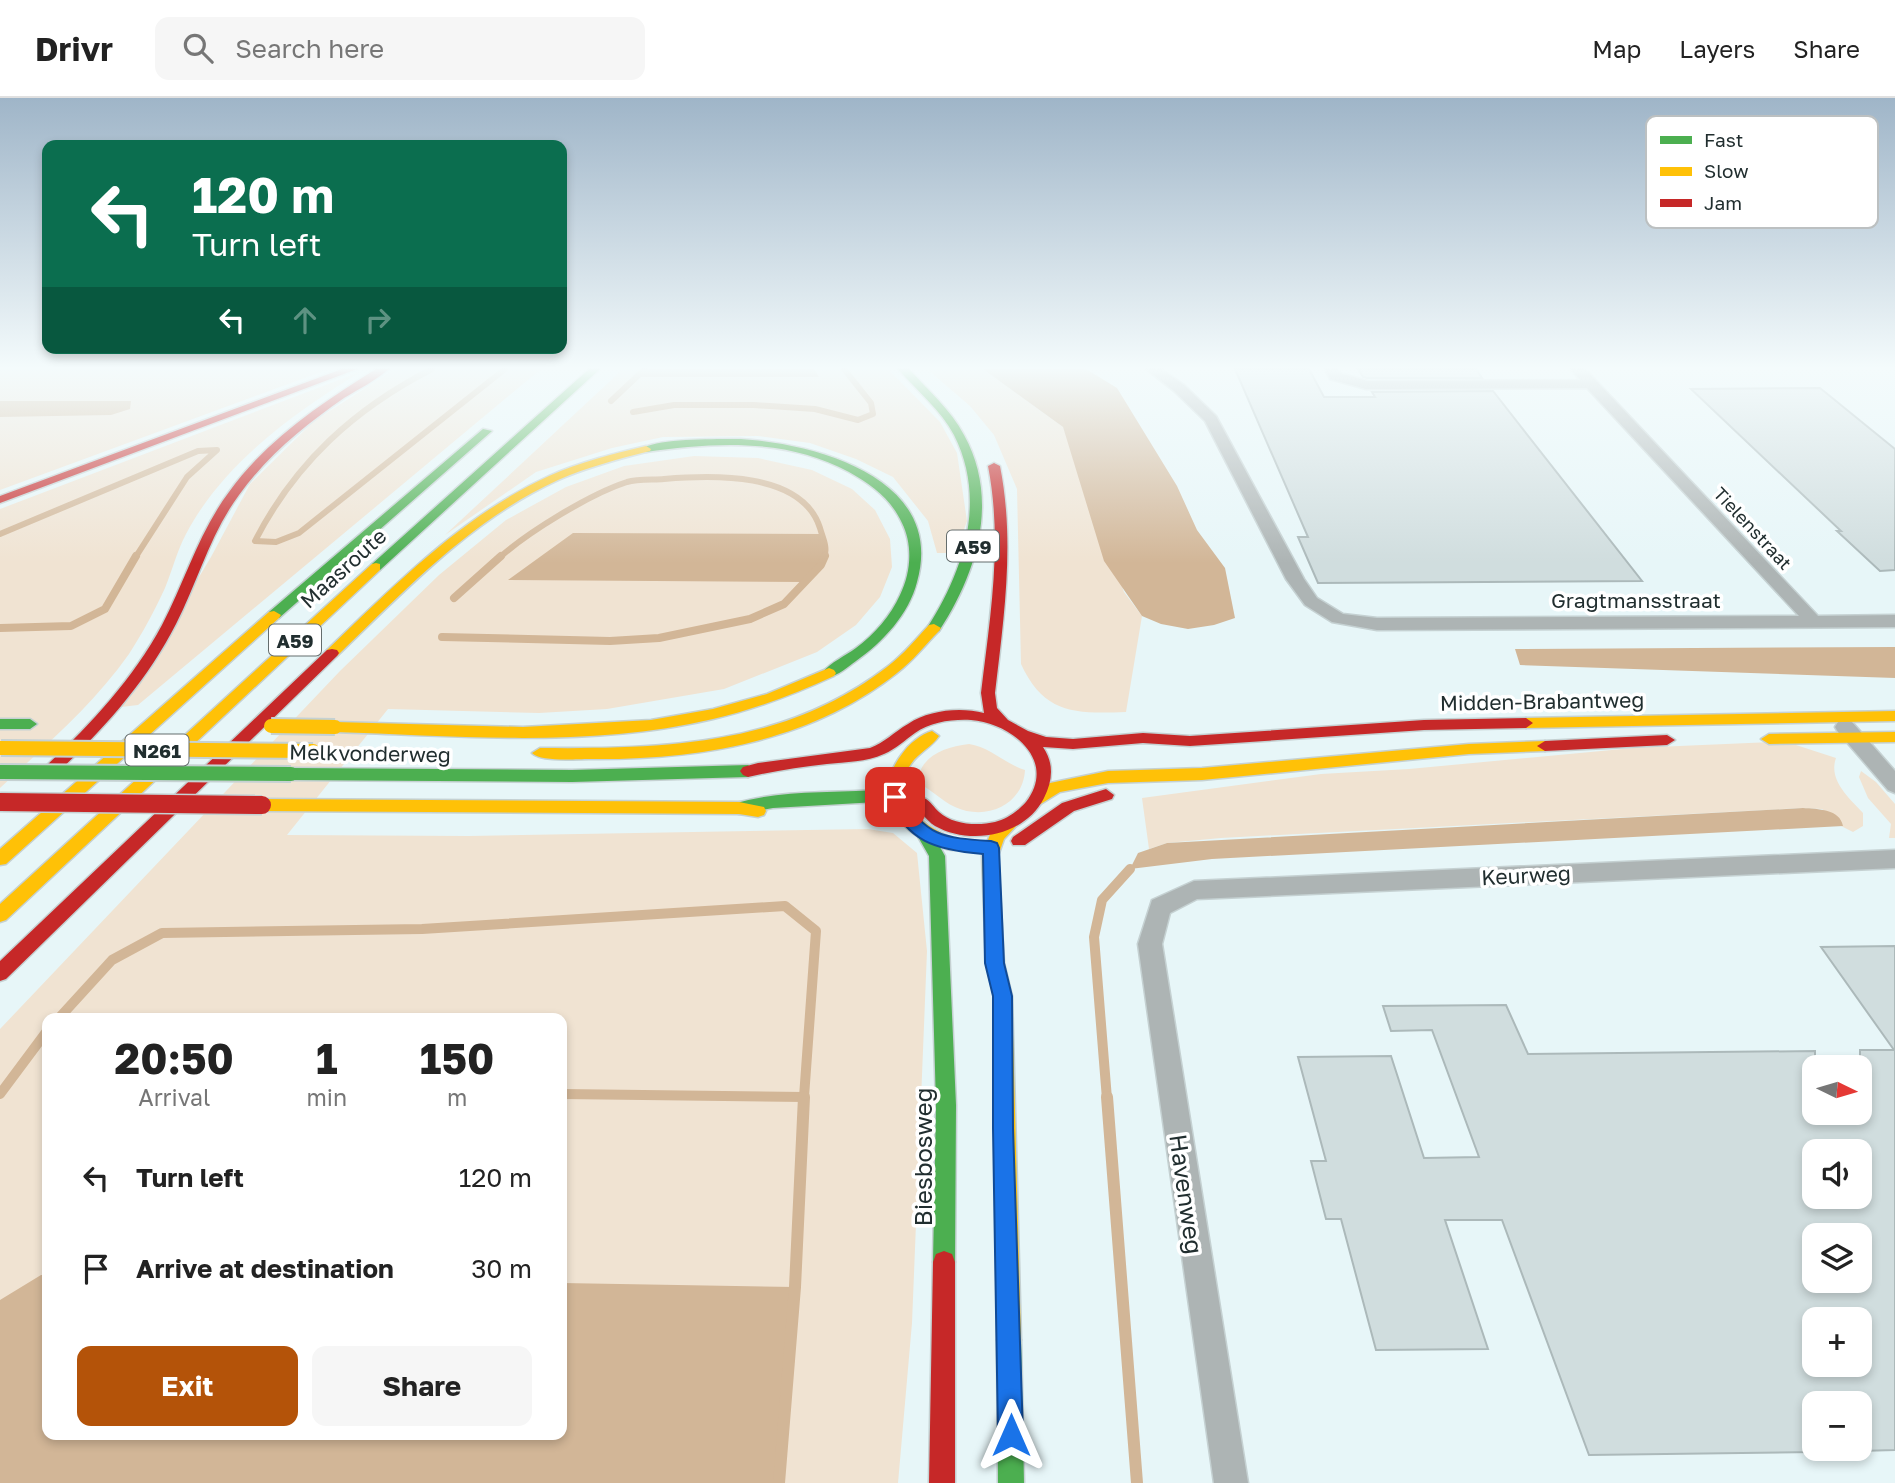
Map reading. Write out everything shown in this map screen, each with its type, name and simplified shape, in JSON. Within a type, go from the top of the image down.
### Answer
[{"type":"main road","points":[[0,500],[178,434]]},
{"type":"main road","points":[[0,814],[59,763],[112,708],[168,627],[215,525],[232,495],[254,467],[291,434]]},
{"type":"main road","name":"Maasroute","points":[[0,859],[199,680],[484,434]]},
{"type":"main road","name":"Maasroute","points":[[0,915],[237,693],[524,434]]},
{"type":"main road","name":"A59","points":[[526,753],[598,755],[675,751],[748,739],[810,719],[850,700],[896,669],[914,651],[947,606],[966,570],[975,534],[978,502],[972,466],[958,434]]},
{"type":"main road","name":"A59","points":[[0,973],[273,707],[447,545],[504,502],[567,470],[610,456],[661,446],[714,442],[772,445],[824,457],[867,477],[895,501],[914,530],[919,555],[918,568],[907,601],[891,624],[847,662],[806,684],[735,708],[667,722],[604,727],[491,730]]},
{"type":"main road","name":"A59","points":[[989,454],[1000,481],[1004,532],[988,693],[990,710],[1002,722]]},
{"type":"main road","name":"Melkvonderweg","points":[[740,773],[774,765],[857,756],[883,749],[917,724],[933,719],[975,715],[1002,722]]},
{"type":"main road","name":"Midden-Brabantweg","points":[[1042,757],[1149,749],[1190,741],[1424,724],[1895,716]]},
{"type":"main road","points":[[1002,722],[1027,736],[1042,757],[1046,771],[1039,799],[1031,809],[997,836],[991,848],[995,963],[1003,996],[1003,1128],[1011,1483]]},
{"type":"main road","points":[[0,724],[37,724]]},
{"type":"main road","name":"N261","points":[[72,725],[491,730]]},
{"type":"main road","points":[[991,848],[953,845],[925,835],[904,816],[895,797],[895,778],[905,757],[913,748],[932,736],[966,730],[989,733],[1022,753],[1042,757]]},
{"type":"main road","name":"Midden-Brabantweg","points":[[1027,736],[1045,742],[1073,744],[1143,738],[1190,741]]},
{"type":"main road","points":[[1757,739],[1895,737]]},
{"type":"main road","name":"Midden-Brabantweg","points":[[1039,799],[1054,787],[1166,772],[1202,774],[1469,749],[1687,740]]},
{"type":"main road","name":"N261","points":[[0,748],[320,751]]},
{"type":"main road","name":"Melkvonderweg","points":[[0,772],[572,776],[740,773],[775,777],[888,768],[905,757]]},
{"type":"main road","name":"Midden-Brabantweg","points":[[991,848],[1016,846],[1064,807],[1085,798],[1167,785],[1202,774]]},
{"type":"main road","points":[[739,808],[773,802],[895,797],[919,802],[936,819],[961,828],[980,830],[1010,824]]},
{"type":"main road","points":[[0,802],[739,808],[775,814],[862,810],[904,816]]},
{"type":"main road","name":"Biesbosweg","points":[[925,835],[937,856],[946,1105],[942,1483]]},
{"type":"main road","name":"A59","points":[[0,985],[105,872]]},
{"type":"main road","points":[[1003,996],[1014,965]]},
{"type":"street","name":"Gragtmansstraat","points":[[1219,434],[1308,601],[1326,616],[1347,622],[1895,621]]},
{"type":"street","name":"Tielenstraat","points":[[1638,434],[1814,622]]},
{"type":"street","points":[[1837,717],[1895,785]]},
{"type":"street","name":"Keurweg","points":[[1160,906],[1194,890],[1895,859]]},
{"type":"street","name":"Havenweg","points":[[1160,906],[1150,944],[1231,1483]]},
{"type":"shaded area","points":[[0,434],[153,434],[0,490]]},
{"type":"shaded area","points":[[198,434],[273,434],[240,462],[202,508],[186,534],[161,596],[129,654],[115,673],[52,740],[0,788],[0,509]]},
{"type":"shaded area","points":[[301,434],[463,434],[138,705],[121,707],[211,557],[250,484]]},
{"type":"shaded area","points":[[554,434],[946,434],[957,453],[967,521],[956,553],[937,553],[928,521],[893,477],[856,459],[810,443],[758,436],[663,437],[612,448],[536,472],[445,535]]},
{"type":"shaded area","points":[[1065,434],[1124,592],[1142,616],[1126,712],[1091,712],[1063,708],[1040,693],[1021,664],[1017,489],[994,435]]},
{"type":"shaded area","points":[[1065,434],[1145,434],[1177,486],[1197,530],[1225,568],[1235,618],[1188,629],[1161,624],[1142,616],[1104,561]]},
{"type":"shaded area","points":[[694,456],[758,458],[812,470],[852,489],[875,510],[890,539],[892,567],[880,597],[856,625],[817,652],[724,689],[607,709],[539,713],[388,709],[287,835],[469,836],[868,829],[893,833],[917,853],[927,951],[912,1323],[898,1483],[0,1483],[0,1029],[340,671],[439,575],[506,520],[566,487],[624,466]]},
{"type":"shaded area","points":[[573,533],[824,534],[825,549],[819,566],[805,582],[508,580]]},
{"type":"shaded area","points":[[1895,647],[1895,678],[1520,665],[1515,649]]},
{"type":"shaded area","points":[[1772,742],[1796,745],[1836,758],[1834,766],[1837,781],[1863,813],[1863,826],[1853,832],[1841,826],[1822,809],[1803,808],[1221,838],[1167,843],[1149,849],[1142,798],[1321,774],[1409,769],[1633,748]]},
{"type":"shaded area","points":[[969,744],[984,748],[1025,770],[1017,793],[1010,801],[990,811],[967,811],[950,804],[917,783],[923,766],[935,754]]},
{"type":"shaded area","points":[[1861,771],[1876,782],[1895,804],[1895,838],[1889,838],[1891,824],[1868,798],[1859,777]]},
{"type":"shaded area","points":[[1803,808],[1833,813],[1838,816],[1843,826],[1212,859],[1130,869],[1138,853],[1167,843]]},
{"type":"shaded area","points":[[42,1275],[42,1440],[567,1440],[567,1283],[795,1287],[779,1483],[0,1483],[0,1300]]},
{"type":"building","points":[[1263,434],[1526,434],[1642,581],[1318,583],[1298,537],[1308,537]]},
{"type":"building","points":[[1738,434],[1876,434],[1895,449],[1895,570],[1880,571],[1837,531],[1841,531]]},
{"type":"building","points":[[1895,946],[1895,1450],[1872,1451],[1872,1391],[1802,1391],[1802,1452],[1589,1455],[1502,1220],[1445,1220],[1488,1349],[1376,1350],[1341,1219],[1326,1219],[1311,1161],[1326,1161],[1298,1057],[1391,1056],[1424,1158],[1479,1157],[1432,1030],[1391,1031],[1383,1006],[1506,1005],[1528,1054],[1815,1051],[1815,1055],[1802,1055],[1802,1125],[1872,1125],[1872,1055],[1860,1055],[1860,1050],[1894,1050],[1821,947]]},
{"type":"waterway","points":[[337,434],[289,487],[255,541],[276,542],[299,533],[424,434]]},
{"type":"waterway","points":[[0,534],[198,451],[217,450],[187,477],[135,558]]},
{"type":"waterway","points":[[499,558],[560,515],[595,495],[627,482],[706,477],[753,481],[775,486],[795,496],[810,509],[820,528],[825,547],[824,558]]},
{"type":"waterway","points":[[0,628],[71,626],[105,609],[136,556]]},
{"type":"waterway","points":[[454,598],[501,556]]},
{"type":"waterway","points":[[442,637],[610,641],[659,638],[750,619],[784,604],[821,565],[825,556]]},
{"type":"waterway","points":[[1107,1099],[1094,937],[1102,900],[1130,869]]},
{"type":"waterway","points":[[64,1013],[112,960],[162,933],[422,929],[785,906],[816,931],[804,1097]]},
{"type":"waterway","points":[[0,1094],[42,1038]]},
{"type":"waterway","points":[[567,1094],[804,1097]]},
{"type":"waterway","points":[[779,1483],[795,1287],[804,1097]]},
{"type":"waterway","points":[[1107,1097],[1137,1483]]},
{"type":"traffic: fast","points":[[274,615],[484,434]]},
{"type":"traffic: fast","points":[[376,567],[524,434]]},
{"type":"traffic: fast","points":[[934,628],[959,584],[974,534],[975,484],[969,459],[958,434]]},
{"type":"traffic: fast","points":[[646,449],[694,443],[741,442],[765,443],[812,452],[835,460],[874,481],[900,507],[914,535],[916,564],[908,594],[890,623],[863,650],[829,673]]},
{"type":"traffic: fast","points":[[0,724],[30,724]]},
{"type":"traffic: fast","points":[[291,774],[572,776],[748,771]]},
{"type":"traffic: fast","points":[[0,772],[291,774]]},
{"type":"traffic: fast","points":[[739,808],[773,802],[877,796]]},
{"type":"traffic: fast","points":[[925,835],[937,856],[946,1105],[944,1262]]},
{"type":"traffic: fast","points":[[1009,1340],[1011,1483]]},
{"type":"traffic: slow","points":[[332,653],[437,555],[512,500],[553,478],[598,461],[646,449]]},
{"type":"traffic: slow","points":[[0,915],[376,567]]},
{"type":"traffic: slow","points":[[0,859],[274,615]]},
{"type":"traffic: slow","points":[[540,753],[648,752],[702,747],[754,737],[804,722],[851,699],[895,668],[934,628]]},
{"type":"traffic: slow","points":[[335,727],[523,732],[651,725],[713,714],[772,698],[829,673]]},
{"type":"traffic: slow","points":[[1526,723],[1895,716]]},
{"type":"traffic: slow","points":[[271,726],[335,727]]},
{"type":"traffic: slow","points":[[932,736],[913,751],[901,766],[895,782],[896,798],[915,826],[932,837],[953,845]]},
{"type":"traffic: slow","points":[[1769,739],[1895,737]]},
{"type":"traffic: slow","points":[[1039,799],[1056,787],[1108,777],[1202,774],[1469,749],[1545,746]]},
{"type":"traffic: slow","points":[[1,748],[313,751]]},
{"type":"traffic: slow","points":[[262,805],[739,808],[758,811]]},
{"type":"traffic: slow","points":[[1009,1340],[1003,996],[995,963],[990,856],[997,836],[1010,824]]},
{"type":"traffic: jam","points":[[0,500],[178,434]]},
{"type":"traffic: jam","points":[[52,769],[102,719],[145,664],[169,624],[223,509],[265,456],[291,434]]},
{"type":"traffic: jam","points":[[994,466],[1000,494],[1003,551],[988,693],[990,710],[1002,722]]},
{"type":"traffic: jam","points":[[0,973],[332,653]]},
{"type":"traffic: jam","points":[[748,771],[867,754],[885,748],[921,723],[945,716],[962,715],[992,719],[1021,733],[1032,742],[1044,767],[1043,781],[1030,808],[1015,821],[996,828],[972,829],[947,825],[915,800],[877,796]]},
{"type":"traffic: jam","points":[[1027,736],[1045,742],[1073,744],[1143,738],[1190,741],[1424,725],[1526,723]]},
{"type":"traffic: jam","points":[[1545,746],[1667,740]]},
{"type":"traffic: jam","points":[[1019,841],[1068,807],[1106,795]]},
{"type":"traffic: jam","points":[[0,802],[262,805]]},
{"type":"traffic: jam","points":[[942,1483],[944,1262]]},
{"type":"route","points":[[895,797],[904,816],[925,835],[953,845],[991,848],[995,963],[1003,996],[1005,1244],[1011,1435]]}]
